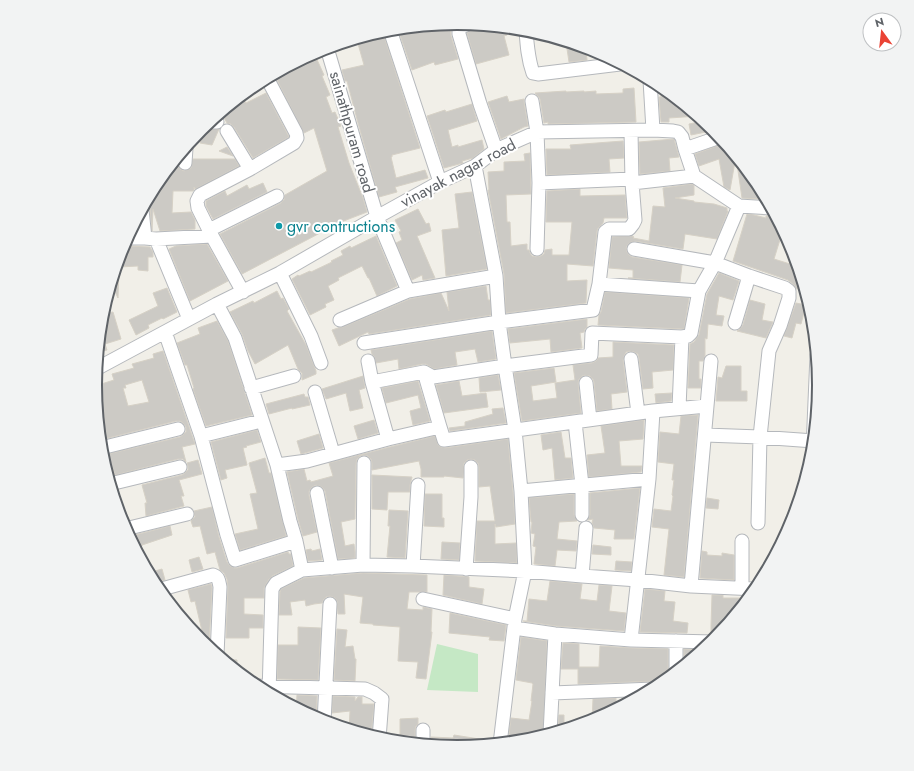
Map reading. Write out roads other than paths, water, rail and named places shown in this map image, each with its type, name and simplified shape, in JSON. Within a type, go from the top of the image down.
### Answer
[{"type":"street","points":[[459,30],[480,104],[496,150]]},
{"type":"street","points":[[392,36],[440,182]]},
{"type":"street","points":[[527,37],[533,73],[538,74],[610,65]]},
{"type":"street","name":"sainathpuram road","points":[[329,54],[377,217],[408,291]]},
{"type":"street","points":[[243,292],[210,233],[198,208],[197,201],[200,195],[250,169],[294,143],[297,138],[296,133],[271,83]]},
{"type":"street","points":[[650,87],[653,130]]},
{"type":"street","points":[[532,101],[537,132],[539,183],[537,249]]},
{"type":"street","name":"vinayak nagar road","points":[[102,366],[217,304],[280,274],[440,182],[475,166],[496,150],[537,132],[653,130],[678,132],[682,137],[684,149],[694,176]]},
{"type":"street","points":[[228,131],[250,169]]},
{"type":"street","points":[[364,343],[499,322],[593,310],[600,284],[605,232],[609,229],[629,229],[635,220],[632,181],[631,131]]},
{"type":"street","points":[[684,149],[713,139]]},
{"type":"street","points":[[185,156],[185,163]]},
{"type":"street","points":[[475,166],[496,276],[499,322],[515,430],[521,491],[525,571],[515,624],[501,738]]},
{"type":"street","points":[[539,183],[632,181],[694,176],[739,206],[765,208]]},
{"type":"street","points":[[134,238],[150,239],[210,233],[277,196]]},
{"type":"street","points":[[372,382],[424,372],[433,377],[505,366],[591,356],[592,334],[688,336],[691,333],[699,290],[715,263],[739,206]]},
{"type":"street","points":[[144,217],[150,239],[189,319]]},
{"type":"street","points":[[634,249],[715,263],[785,288],[789,291],[789,298],[780,326],[769,352],[760,437],[758,523]]},
{"type":"street","points":[[280,274],[311,336],[321,363]]},
{"type":"street","points":[[340,320],[408,291],[496,276]]},
{"type":"street","points":[[735,323],[749,276]]},
{"type":"street","points":[[600,284],[699,290]]},
{"type":"street","points":[[217,304],[235,338],[277,465],[302,570]]},
{"type":"street","points":[[165,332],[202,436],[227,535],[235,560],[296,541]]},
{"type":"street","points":[[679,408],[682,337]]},
{"type":"street","points":[[631,359],[638,413]]},
{"type":"street","points":[[368,361],[372,382],[388,439]]},
{"type":"street","points":[[691,586],[711,361]]},
{"type":"street","points":[[424,372],[444,440],[653,411],[707,406]]},
{"type":"street","points":[[251,388],[294,376]]},
{"type":"street","points":[[586,383],[590,420]]},
{"type":"street","points":[[315,392],[333,453]]},
{"type":"street","points":[[631,640],[649,479],[653,411]]},
{"type":"street","points":[[202,436],[262,421]]},
{"type":"street","points":[[575,422],[582,484],[584,522],[582,576]]},
{"type":"street","points":[[277,465],[307,461],[333,453],[440,427]]},
{"type":"street","points":[[107,447],[178,429]]},
{"type":"street","points":[[705,435],[760,437],[808,442]]},
{"type":"street","points":[[363,565],[364,463]]},
{"type":"street","points":[[115,483],[180,467]]},
{"type":"street","points":[[466,569],[471,497],[471,467]]},
{"type":"street","points":[[521,491],[582,484],[649,479]]},
{"type":"street","points":[[413,566],[418,485]]},
{"type":"street","points":[[317,493],[332,568]]},
{"type":"street","points":[[131,527],[187,514]]},
{"type":"street","points":[[742,541],[742,588]]},
{"type":"street","points":[[269,687],[272,589],[276,583],[302,570],[363,565],[413,566],[525,571],[638,580],[691,586],[749,588]]},
{"type":"street","points":[[165,588],[213,575],[218,578],[220,587],[217,648]]},
{"type":"street","points":[[422,599],[555,634],[631,640],[703,642]]},
{"type":"street","points":[[324,715],[330,604]]},
{"type":"street","points":[[550,729],[555,634]]},
{"type":"street","points":[[676,641],[676,666]]},
{"type":"street","points":[[274,690],[325,688],[365,689],[382,699],[380,732]]},
{"type":"street","points":[[552,693],[635,693]]},
{"type":"street","points":[[423,730],[423,739]]},
{"type":"place","name":"gvr contructions","points":[[279,226]]}]
